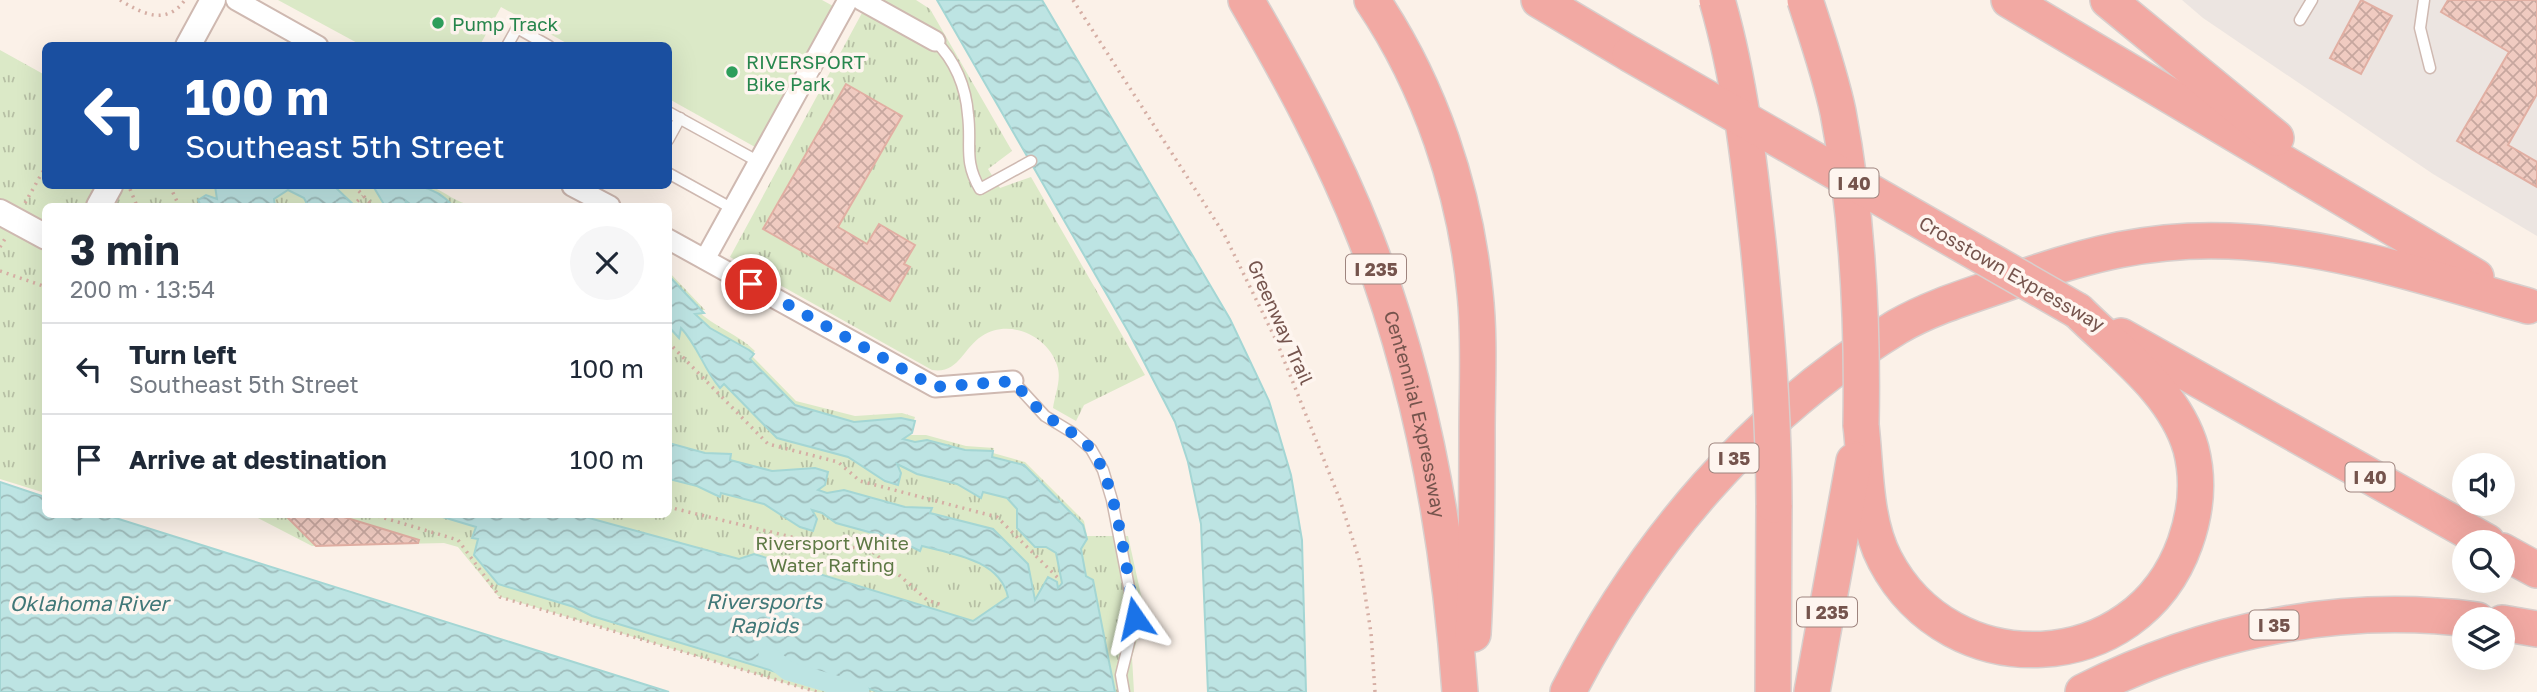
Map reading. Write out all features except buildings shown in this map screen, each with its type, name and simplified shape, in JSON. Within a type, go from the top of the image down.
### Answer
[{"type":"highway","name":"Centennial Expressway","points":[[1247,0],[1321,137],[1365,237],[1400,338],[1429,450],[1448,558],[1460,692]]},
{"type":"highway","points":[[1372,0],[1413,71],[1442,142],[1464,221],[1471,260],[1477,324],[1478,545],[1470,692]]},
{"type":"highway","name":"Crosstown Expressway","points":[[1538,0],[2078,312],[2465,530]]},
{"type":"highway","points":[[1717,0],[1748,148],[1765,309],[1774,457],[1773,692]]},
{"type":"highway","name":"I 235","points":[[1805,0],[1838,112],[1857,241],[1862,344],[1860,425],[1812,692]]},
{"type":"highway","points":[[2009,0],[2124,66],[2367,214],[2532,309]]},
{"type":"highway","points":[[2108,0],[2367,214]]},
{"type":"highway","name":"I 35","points":[[1568,692],[1591,648],[1663,536],[1719,472],[1774,418],[1829,375],[1898,327],[1932,310],[2073,259],[2113,249],[2175,241],[2227,241],[2328,251],[2532,309]]},
{"type":"highway","points":[[1860,425],[1877,541],[1885,560],[1906,591],[1942,623],[1971,638],[2000,648],[2049,649],[2099,635],[2123,623],[2154,595],[2182,553],[2196,504],[2196,477],[2191,449],[2169,402],[2078,312]]},
{"type":"highway","points":[[2515,558],[2537,570]]},
{"type":"highway","name":"I 35","points":[[2082,692],[2175,650],[2282,623],[2338,615],[2390,613],[2452,618]]},
{"type":"highway","points":[[2515,625],[2537,629]]},
{"type":"street","points":[[190,42],[213,0]]},
{"type":"street","points":[[236,0],[311,42]]},
{"type":"street","points":[[705,259],[848,0]]},
{"type":"street","points":[[861,0],[935,41]]},
{"type":"street","points":[[578,189],[604,203]]},
{"type":"street","points":[[0,212],[42,235]]},
{"type":"street","points":[[672,241],[935,387],[1013,381]]},
{"type":"lane","points":[[2300,20],[2312,0]]},
{"type":"lane","points":[[2424,0],[2420,28],[2430,68]]},
{"type":"lane","points":[[509,42],[517,28],[542,42]]},
{"type":"lane","points":[[935,41],[947,52],[957,71],[968,114],[968,163],[980,189],[1031,161]]},
{"type":"lane","points":[[672,114],[759,162]]},
{"type":"lane","points":[[672,133],[680,118]]},
{"type":"lane","points":[[672,175],[733,209]]},
{"type":"lane","points":[[1013,381],[1045,416],[1073,433],[1091,449],[1103,470],[1112,500],[1135,618],[1121,676],[1124,692]]},
{"type":"path","points":[[120,0],[148,15],[161,17],[185,0]]},
{"type":"path","name":"Greenway Trail","points":[[1073,0],[1166,140],[1224,234],[1276,340],[1340,500],[1360,562],[1371,633],[1375,692]]},
{"type":"path","points":[[357,189],[370,203]]},
{"type":"path","points":[[355,203],[363,196]]},
{"type":"path","points":[[0,271],[42,286]]},
{"type":"path","points":[[672,346],[768,444],[838,462],[859,481],[998,517],[1058,578]]},
{"type":"path","points":[[672,508],[808,541],[871,550],[927,600],[943,605]]},
{"type":"path","points":[[384,518],[458,540],[500,597],[817,692]]},
{"type":"shaded area","points":[[2182,0],[2537,0],[2537,236],[2433,174],[2203,18]]},
{"type":"green space","name":"RIVERSPORT Bike Park","points":[[278,0],[822,0],[833,6],[755,147],[672,101],[672,42],[565,42],[501,7],[482,42],[355,42]]},
{"type":"green space","points":[[869,0],[916,0],[930,9],[1012,151],[988,169],[1000,188],[1031,177],[1145,375],[1084,405],[1076,421],[1053,408],[1058,381],[1057,365],[1045,346],[1026,333],[1004,329],[993,331],[975,341],[948,368],[932,370],[730,257]]},
{"type":"green space","points":[[0,50],[42,73],[42,189],[436,189],[464,203],[42,203],[42,492],[0,479]]},
{"type":"green space","name":"Riversports Rapids","points":[[672,275],[705,310],[697,310],[755,351],[751,355],[796,401],[855,416],[902,413],[915,417],[911,430],[905,435],[926,435],[966,446],[994,448],[993,453],[1025,462],[1084,521],[1087,536],[1128,536],[1145,613],[1132,657],[1134,692],[815,692],[498,596],[458,547],[444,543],[312,546],[258,518],[672,518]]},
{"type":"water","points":[[937,0],[1042,0],[1230,319],[1269,401],[1291,475],[1302,540],[1306,692],[1208,692],[1201,524],[1188,462],[1175,422],[1129,333]]},
{"type":"water","points":[[215,189],[337,189],[352,203],[306,203],[304,198],[288,190],[274,199],[275,203],[200,203],[198,200],[206,195],[217,199]]},
{"type":"water","points":[[375,189],[428,189],[450,203],[406,201],[383,203]]},
{"type":"water","name":"Riversports Rapids","points":[[672,279],[704,313],[695,314],[710,328],[754,354],[750,359],[795,405],[854,422],[901,418],[915,421],[912,433],[903,439],[915,442],[927,440],[965,450],[993,451],[992,457],[1024,465],[1083,525],[1087,539],[1081,549],[1086,576],[1093,580],[1115,692],[879,692],[791,665],[786,675],[592,616],[574,607],[498,584],[474,555],[478,539],[472,538],[476,527],[446,518],[589,518],[739,559],[754,554],[973,621],[1008,597],[996,575],[961,556],[922,546],[920,551],[898,540],[836,523],[822,513],[812,510],[817,519],[813,531],[800,527],[764,504],[721,493],[720,497],[697,486],[672,480],[672,444],[705,453],[731,454],[730,460],[772,471],[815,468],[828,472],[825,485],[818,490],[827,493],[844,490],[905,507],[932,508],[930,513],[993,529],[1028,564],[1035,600],[1048,577],[1057,582],[1058,588],[1062,583],[1056,553],[1046,547],[1035,547],[1017,528],[1017,509],[1007,498],[983,492],[981,498],[957,484],[917,474],[897,464],[901,473],[898,485],[885,481],[848,457],[777,438],[724,384],[720,388],[681,328],[679,338],[672,330]]},
{"type":"water","name":"Oklahoma River","points":[[0,482],[42,496],[42,518],[116,518],[669,692],[0,692]]},
{"type":"waterway","points":[[768,655],[788,671],[860,692]]},
{"type":"place","name":"Pump Track","points":[[438,23]]},
{"type":"place","name":"RIVERSPORT Bike Park","points":[[732,72]]},
{"type":"route","points":[[751,284],[935,387],[1013,381],[1045,416],[1073,433],[1091,449],[1103,470],[1112,500],[1135,618]]},
{"type":"park label","name":"Riversport White Water Rafting","points":[[832,553]]}]
